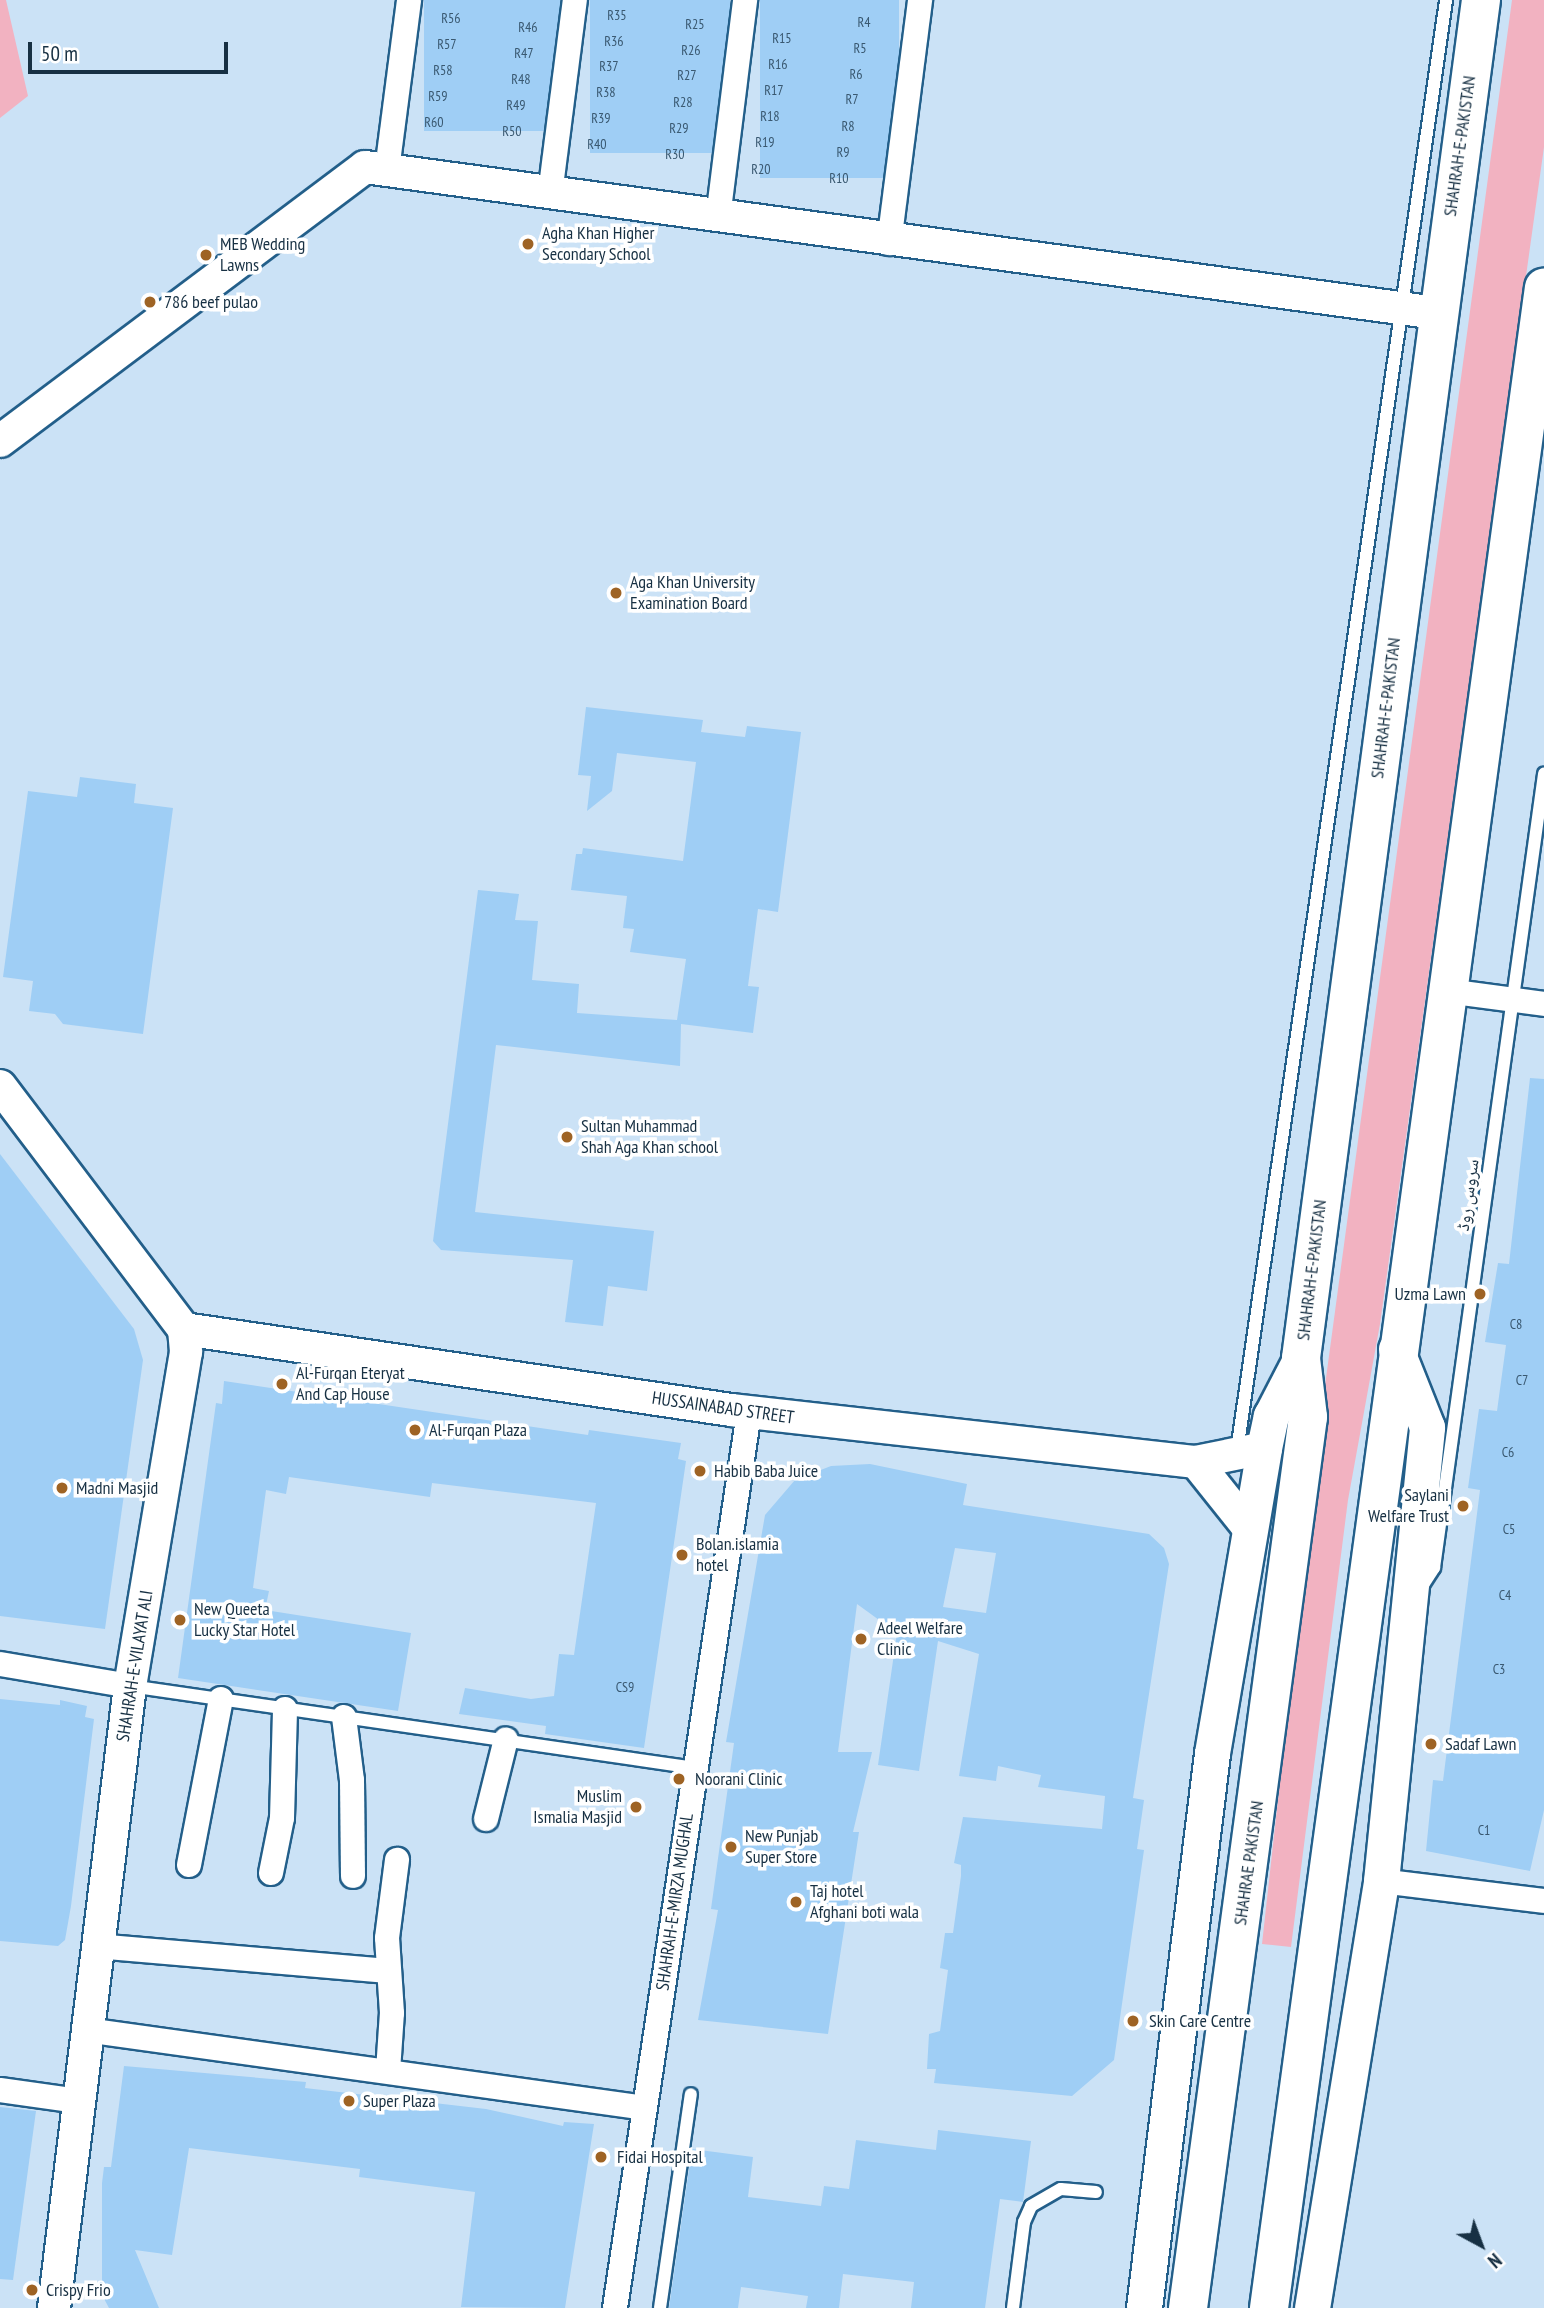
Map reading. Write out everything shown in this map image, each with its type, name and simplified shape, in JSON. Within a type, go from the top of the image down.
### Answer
[{"type":"highway","name":"SHAHRAH-E-PAKISTAN","points":[[1308,1417],[1301,1358],[1421,311],[1481,0]]},
{"type":"highway","points":[[1269,2308],[1391,1422],[1396,1348],[1544,288]]},
{"type":"highway","name":"SHAHRAE PAKISTAN","points":[[1188,2308],[1308,1417]]},
{"type":"main road","points":[[1312,2308],[1346,2113],[1381,1881],[1427,1427],[1396,1348]]},
{"type":"main road","points":[[1144,2308],[1212,1753],[1251,1531],[1250,1449],[1272,1416],[1301,1358]]},
{"type":"main road","points":[[1324,2308],[1346,2113]]},
{"type":"street","points":[[387,170],[410,0]]},
{"type":"street","points":[[550,194],[575,0]]},
{"type":"street","points":[[718,218],[745,0]]},
{"type":"street","points":[[889,243],[920,0]]},
{"type":"street","points":[[0,442],[365,167],[889,243],[1421,311]]},
{"type":"street","points":[[1447,991],[1544,1004]]},
{"type":"street","points":[[0,1086],[184,1329]]},
{"type":"street","name":"HUSSAINABAD STREET","points":[[184,1329],[748,1412],[1196,1462],[1250,1449]]},
{"type":"street","name":"SHAHRAH-E-VILAYAT ALI","points":[[54,2308],[96,1946],[130,1686],[181,1387],[184,1329]]},
{"type":"street","name":"SHAHRAH-E-MIRZA MUGHAL","points":[[615,2308],[748,1412]]},
{"type":"street","points":[[1196,1462],[1251,1531]]},
{"type":"street","points":[[0,1664],[130,1686]]},
{"type":"street","points":[[189,1865],[221,1699]]},
{"type":"street","points":[[271,1873],[282,1818],[285,1709]]},
{"type":"street","points":[[344,1717],[352,1780],[353,1876]]},
{"type":"street","points":[[486,1819],[506,1740]]},
{"type":"street","points":[[388,2071],[388,1971],[397,1860]]},
{"type":"street","points":[[1381,1881],[1544,1901]]},
{"type":"street","points":[[96,1946],[388,1971]]},
{"type":"street","points":[[86,2030],[645,2108]]},
{"type":"street","points":[[0,2090],[78,2101]]},
{"type":"lane","points":[[1250,1449],[1421,311],[1446,0]]},
{"type":"lane","name":"سروس روڈ","points":[[1406,1614],[1434,1568],[1544,774]]},
{"type":"lane","points":[[130,1686],[695,1768]]},
{"type":"lane","points":[[660,2308],[691,2094]]},
{"type":"lane","points":[[1013,2308],[1024,2222],[1031,2206],[1061,2189],[1096,2192]]},
{"type":"shaded area","points":[[0,0],[6,0],[28,96],[0,118]]},
{"type":"shaded area","points":[[1512,0],[1544,0],[1544,147],[1380,1324],[1348,1500],[1291,1947],[1262,1944],[1319,1430]]},
{"type":"building","points":[[424,0],[560,0],[560,131],[424,131]]},
{"type":"building","points":[[590,0],[730,0],[730,153],[590,153]]},
{"type":"building","points":[[760,0],[899,0],[899,178],[760,178]]},
{"type":"building","points":[[586,707],[703,720],[701,732],[745,737],[747,726],[801,732],[778,912],[758,909],[748,986],[759,987],[753,1033],[681,1024],[680,1066],[496,1045],[475,1212],[654,1231],[647,1291],[608,1286],[603,1326],[565,1322],[573,1260],[441,1250],[433,1241],[478,890],[519,894],[515,920],[538,921],[532,980],[579,984],[577,1013],[677,1020],[686,959],[630,952],[634,929],[623,928],[627,896],[571,890],[576,854],[582,854],[583,848],[683,861],[696,762],[617,753],[612,791],[587,811],[591,776],[578,775]]},
{"type":"building","points":[[80,777],[136,784],[134,803],[173,808],[143,1034],[63,1024],[55,1014],[29,1011],[33,981],[3,977],[28,791],[77,797]]},
{"type":"building","points":[[1530,1078],[1544,1079],[1544,1810],[1530,1871],[1426,1851],[1433,1780],[1443,1781],[1480,1490],[1468,1488],[1479,1409],[1497,1411],[1506,1345],[1485,1342],[1498,1263],[1509,1264]]},
{"type":"building","name":"Madni Masjid","points":[[0,1154],[134,1329],[143,1360],[105,1629],[0,1616]]},
{"type":"building","points":[[224,1381],[588,1435],[589,1430],[681,1443],[678,1459],[686,1461],[644,1748],[545,1734],[546,1726],[459,1714],[465,1688],[531,1699],[554,1696],[559,1654],[574,1655],[596,1503],[432,1483],[430,1497],[289,1477],[286,1494],[266,1490],[253,1588],[269,1591],[265,1610],[411,1633],[398,1711],[178,1678],[216,1403],[222,1404]]},
{"type":"building","points":[[870,1464],[967,1484],[963,1505],[1149,1534],[1164,1548],[1169,1564],[1133,1798],[1144,1800],[1137,1849],[1144,1850],[1114,2060],[1072,2096],[934,2083],[936,2069],[927,2069],[929,2034],[940,2031],[948,1970],[940,1968],[945,1933],[953,1933],[961,1876],[961,1865],[954,1863],[963,1817],[1102,1829],[1105,1796],[1038,1787],[1041,1775],[998,1766],[996,1781],[959,1776],[979,1654],[938,1641],[919,1771],[878,1765],[897,1633],[857,1604],[838,1752],[872,1752],[853,1832],[859,1832],[828,2034],[698,2020],[718,1910],[711,1909],[734,1743],[726,1742],[765,1515],[795,1480],[831,1466]],"holes":[[[955,1548],[996,1553],[986,1613],[943,1607]]]},
{"type":"building","points":[[0,1699],[60,1705],[60,1700],[87,1706],[85,1717],[94,1719],[71,1906],[65,1940],[58,1946],[0,1941]]},
{"type":"building","points":[[124,2066],[306,2082],[305,2088],[486,2109],[563,2126],[564,2122],[594,2124],[565,2308],[461,2307],[475,2192],[359,2177],[360,2169],[189,2148],[172,2255],[135,2250],[159,2308],[109,2308],[102,2295],[102,2183],[104,2167],[111,2167]]},
{"type":"building","points":[[0,2107],[36,2111],[13,2280],[0,2279]]},
{"type":"building","points":[[938,2130],[1031,2141],[1023,2202],[1000,2199],[985,2308],[911,2308],[914,2282],[843,2274],[839,2308],[806,2308],[808,2296],[741,2287],[738,2308],[669,2308],[692,2149],[753,2157],[748,2197],[821,2206],[824,2186],[849,2189],[856,2140],[936,2150]]},
{"type":"place","name":"Agha Khan Higher Secondary School","points":[[528,244]]},
{"type":"place","name":"MEB Wedding Lawns","points":[[206,255]]},
{"type":"place","name":"786 beef pulao","points":[[150,302]]},
{"type":"place","name":"Aga Khan University Examination Board","points":[[616,593]]},
{"type":"place","name":"Sultan Muhammad Shah Aga Khan school","points":[[567,1137]]},
{"type":"place","name":"Uzma Lawn","points":[[1480,1294]]},
{"type":"place","name":"Al-Furqan Eteryat And Cap House","points":[[282,1384]]},
{"type":"place","name":"Al-Furqan Plaza","points":[[415,1430]]},
{"type":"place","name":"Habib Baba Juice","points":[[700,1471]]},
{"type":"place","name":"Madni Masjid","points":[[62,1488]]},
{"type":"place","name":"Saylani Welfare Trust","points":[[1463,1506]]},
{"type":"place","name":"Bolan.islamia hotel","points":[[682,1555]]},
{"type":"place","name":"New Queeta Lucky Star Hotel","points":[[180,1620]]},
{"type":"place","name":"Adeel Welfare Clinic","points":[[861,1639]]},
{"type":"place","name":"Sadaf Lawn","points":[[1431,1744]]},
{"type":"place","name":"Noorani Clinic","points":[[679,1779]]},
{"type":"place","name":"Muslim Ismalia Masjid","points":[[636,1807]]},
{"type":"place","name":"New Punjab Super Store","points":[[731,1847]]},
{"type":"place","name":"Taj hotel Afghani boti wala","points":[[796,1902]]},
{"type":"place","name":"Skin Care Centre","points":[[1133,2021]]},
{"type":"place","name":"Super Plaza","points":[[349,2101]]},
{"type":"place","name":"Fidai Hospital","points":[[601,2157]]},
{"type":"place","name":"Crispy Frio","points":[[32,2290]]}]
